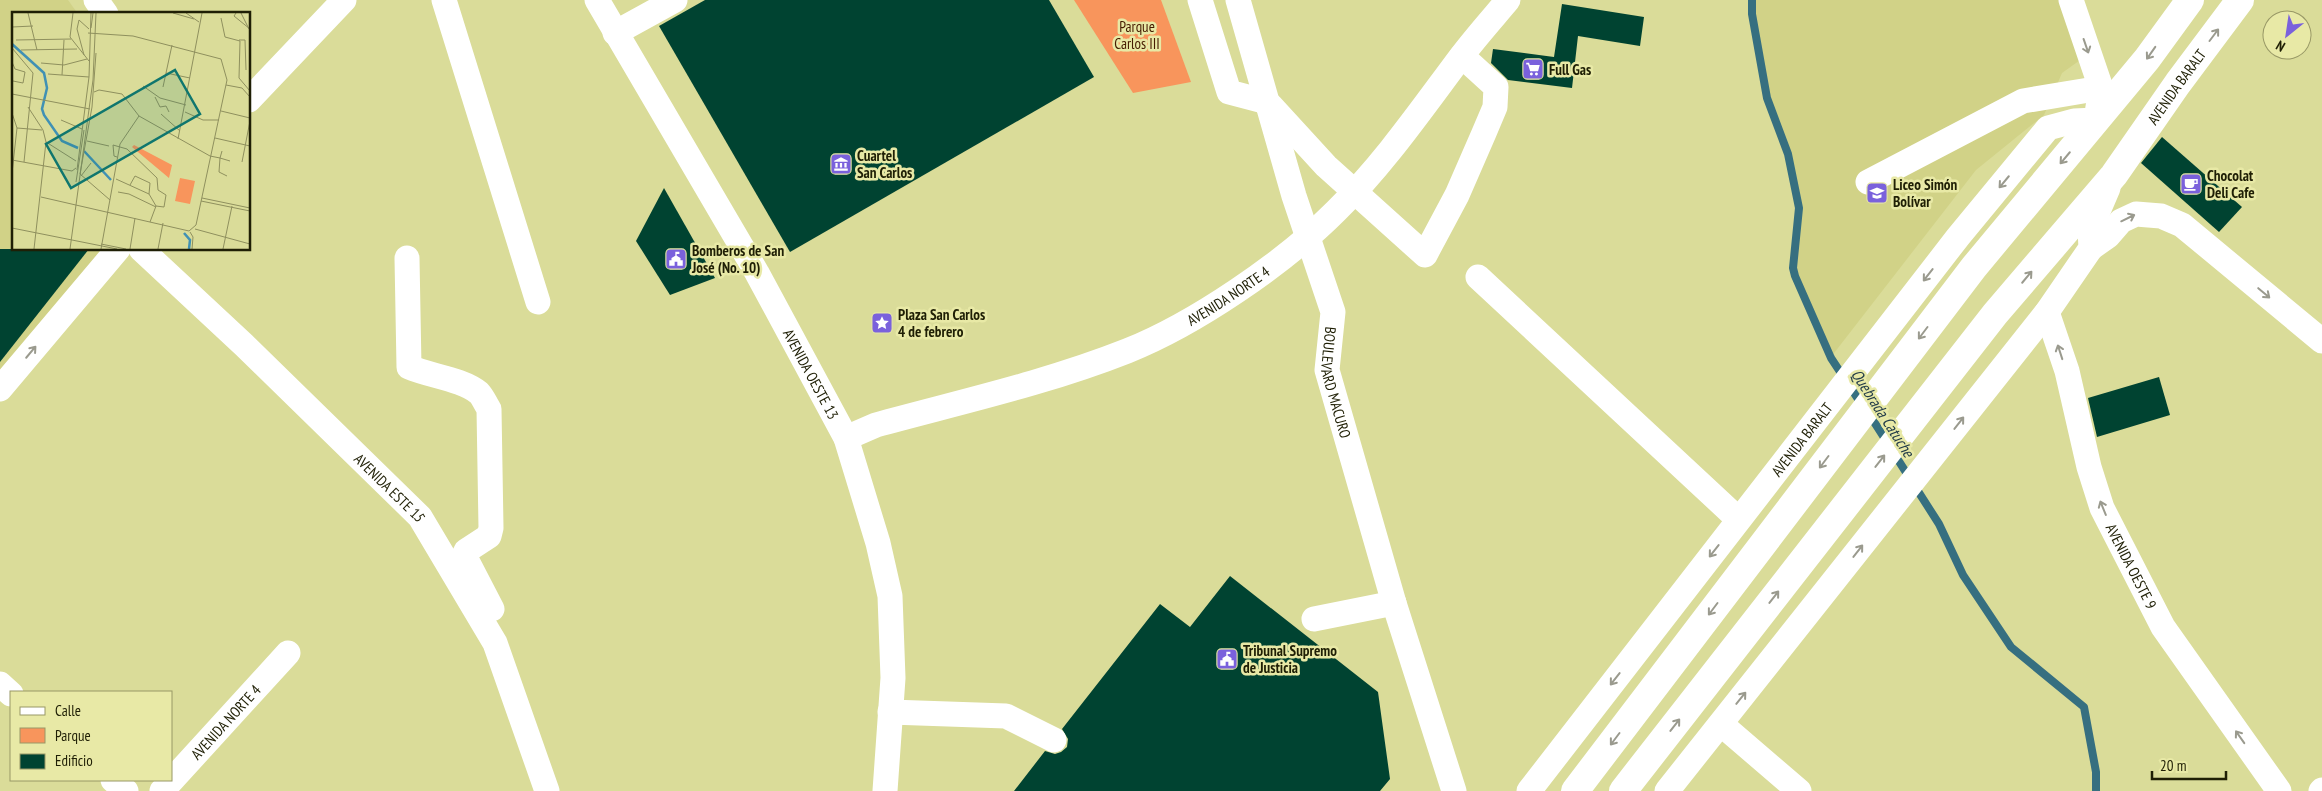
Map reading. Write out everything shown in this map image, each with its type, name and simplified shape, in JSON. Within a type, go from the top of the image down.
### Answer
[{"type":"main road","points":[[1575,791],[1784,514],[1974,267],[2147,59],[2190,0]]},
{"type":"main road","name":"AVENIDA BARALT","points":[[1623,791],[1995,314],[2114,174],[2178,83],[2240,0]]},
{"type":"street","points":[[96,0],[105,12]]},
{"type":"street","points":[[250,99],[344,0]]},
{"type":"street","points":[[444,0],[538,302]]},
{"type":"street","name":"AVENIDA OESTE 13","points":[[597,0],[756,273],[846,438],[878,543],[890,596],[893,678],[885,791]]},
{"type":"street","points":[[616,33],[676,0]]},
{"type":"street","points":[[1200,0],[1229,92],[1267,102],[1326,166],[1424,255],[1457,195],[1495,107],[1496,87],[1462,56]]},
{"type":"street","name":"BOULEVARD MACURO","points":[[1238,0],[1294,196],[1333,312],[1327,370],[1394,603],[1454,791]]},
{"type":"street","name":"AVENIDA NORTE 4","points":[[846,438],[876,425],[1092,363],[1128,350],[1172,329],[1259,275],[1338,209],[1426,106],[1462,56],[1508,0]]},
{"type":"street","points":[[2071,0],[2101,88],[2096,120]]},
{"type":"street","points":[[1868,182],[2023,101],[2101,88]]},
{"type":"street","name":"AVENIDA BARALT","points":[[1528,791],[1958,237],[2048,128],[2074,120],[2096,120]]},
{"type":"street","name":"AVENIDA BARALT","points":[[2091,248],[2090,230],[2114,174]]},
{"type":"street","points":[[1667,791],[2047,312],[2091,248],[2108,236],[2121,221],[2136,214],[2161,216],[2182,225],[2322,342]]},
{"type":"street","points":[[0,389],[117,250]]},
{"type":"street","name":"AVENIDA ESTE 15","points":[[142,250],[244,345],[420,517],[494,643],[547,791]]},
{"type":"street","points":[[407,258],[410,367],[422,373],[449,379],[479,393],[489,410],[491,528],[489,536],[466,551],[464,555],[492,607],[495,622],[494,643]]},
{"type":"street","points":[[1478,277],[1738,519]]},
{"type":"street","name":"AVENIDA OESTE 9","points":[[2047,312],[2066,371],[2089,466],[2102,508],[2163,627],[2279,791]]},
{"type":"street","points":[[1314,619],[1394,603]]},
{"type":"street","name":"AVENIDA NORTE 4","points":[[172,780],[288,653]]},
{"type":"street","points":[[0,684],[10,693]]},
{"type":"street","points":[[890,712],[1006,716],[1054,740]]},
{"type":"street","points":[[1721,724],[1799,791]]},
{"type":"street","points":[[114,781],[126,791]]},
{"type":"street","name":"AVENIDA NORTE 4","points":[[162,791],[171,781]]},
{"type":"shaded area","points":[[0,0],[68,0],[77,12],[12,12],[12,250],[106,250],[0,375]]},
{"type":"shaded area","name":"Liceo Simón Bolívar","points":[[1756,0],[2062,0],[2083,58],[2062,73],[2044,115],[1976,170],[1831,357],[1795,276],[1799,208],[1788,154],[1767,98],[1756,39]]},
{"type":"green space","name":"Parque Carlos III","points":[[1074,0],[1161,0],[1191,82],[1133,93]]},
{"type":"building","name":"Cuartel San Carlos","points":[[705,0],[1049,0],[1094,77],[790,252],[659,26]]},
{"type":"building","points":[[1562,4],[1644,17],[1640,46],[1578,36],[1572,88],[1508,80],[1491,63],[1493,49],[1554,57]]},
{"type":"building","name":"Chocolat Deli Cafe","points":[[2162,137],[2242,207],[2219,232],[2141,163]]},
{"type":"building","name":"Bomberos de San José (No. 10)","points":[[664,188],[715,278],[670,295],[636,241]]},
{"type":"building","points":[[0,249],[88,250],[0,362]]},
{"type":"building","points":[[2159,377],[2170,415],[2097,437],[2088,398]]},
{"type":"building","name":"Tribunal Supremo de Justicia","points":[[1230,576],[1378,692],[1390,779],[1380,791],[1014,791],[1045,751],[1055,754],[1067,747],[1068,739],[1062,729],[1160,604],[1190,627]]},
{"type":"waterway","name":"Quebrada Catuche","points":[[1752,0],[1752,14],[1767,98],[1788,154],[1799,208],[1793,268],[1795,276],[1831,358],[1862,405]]},
{"type":"waterway","name":"Quebrada Catuche","points":[[1869,414],[1887,442]]},
{"type":"waterway","name":"Quebrada Catuche","points":[[1893,452],[1939,524],[1963,575],[2011,647],[2084,707],[2096,772],[2096,791]]},
{"type":"place","name":"Full Gas","points":[[1533,69]]},
{"type":"place","name":"Cuartel San Carlos","points":[[841,164]]},
{"type":"place","name":"Chocolat Deli Cafe","points":[[2191,184]]},
{"type":"place","name":"Liceo Simón Bolívar","points":[[1877,193]]},
{"type":"place","name":"Bomberos de San José (No. 10)","points":[[676,259]]},
{"type":"place","name":"Plaza San Carlos 4 de febrero","points":[[882,323]]},
{"type":"place","name":"Tribunal Supremo de Justicia","points":[[1227,659]]}]
